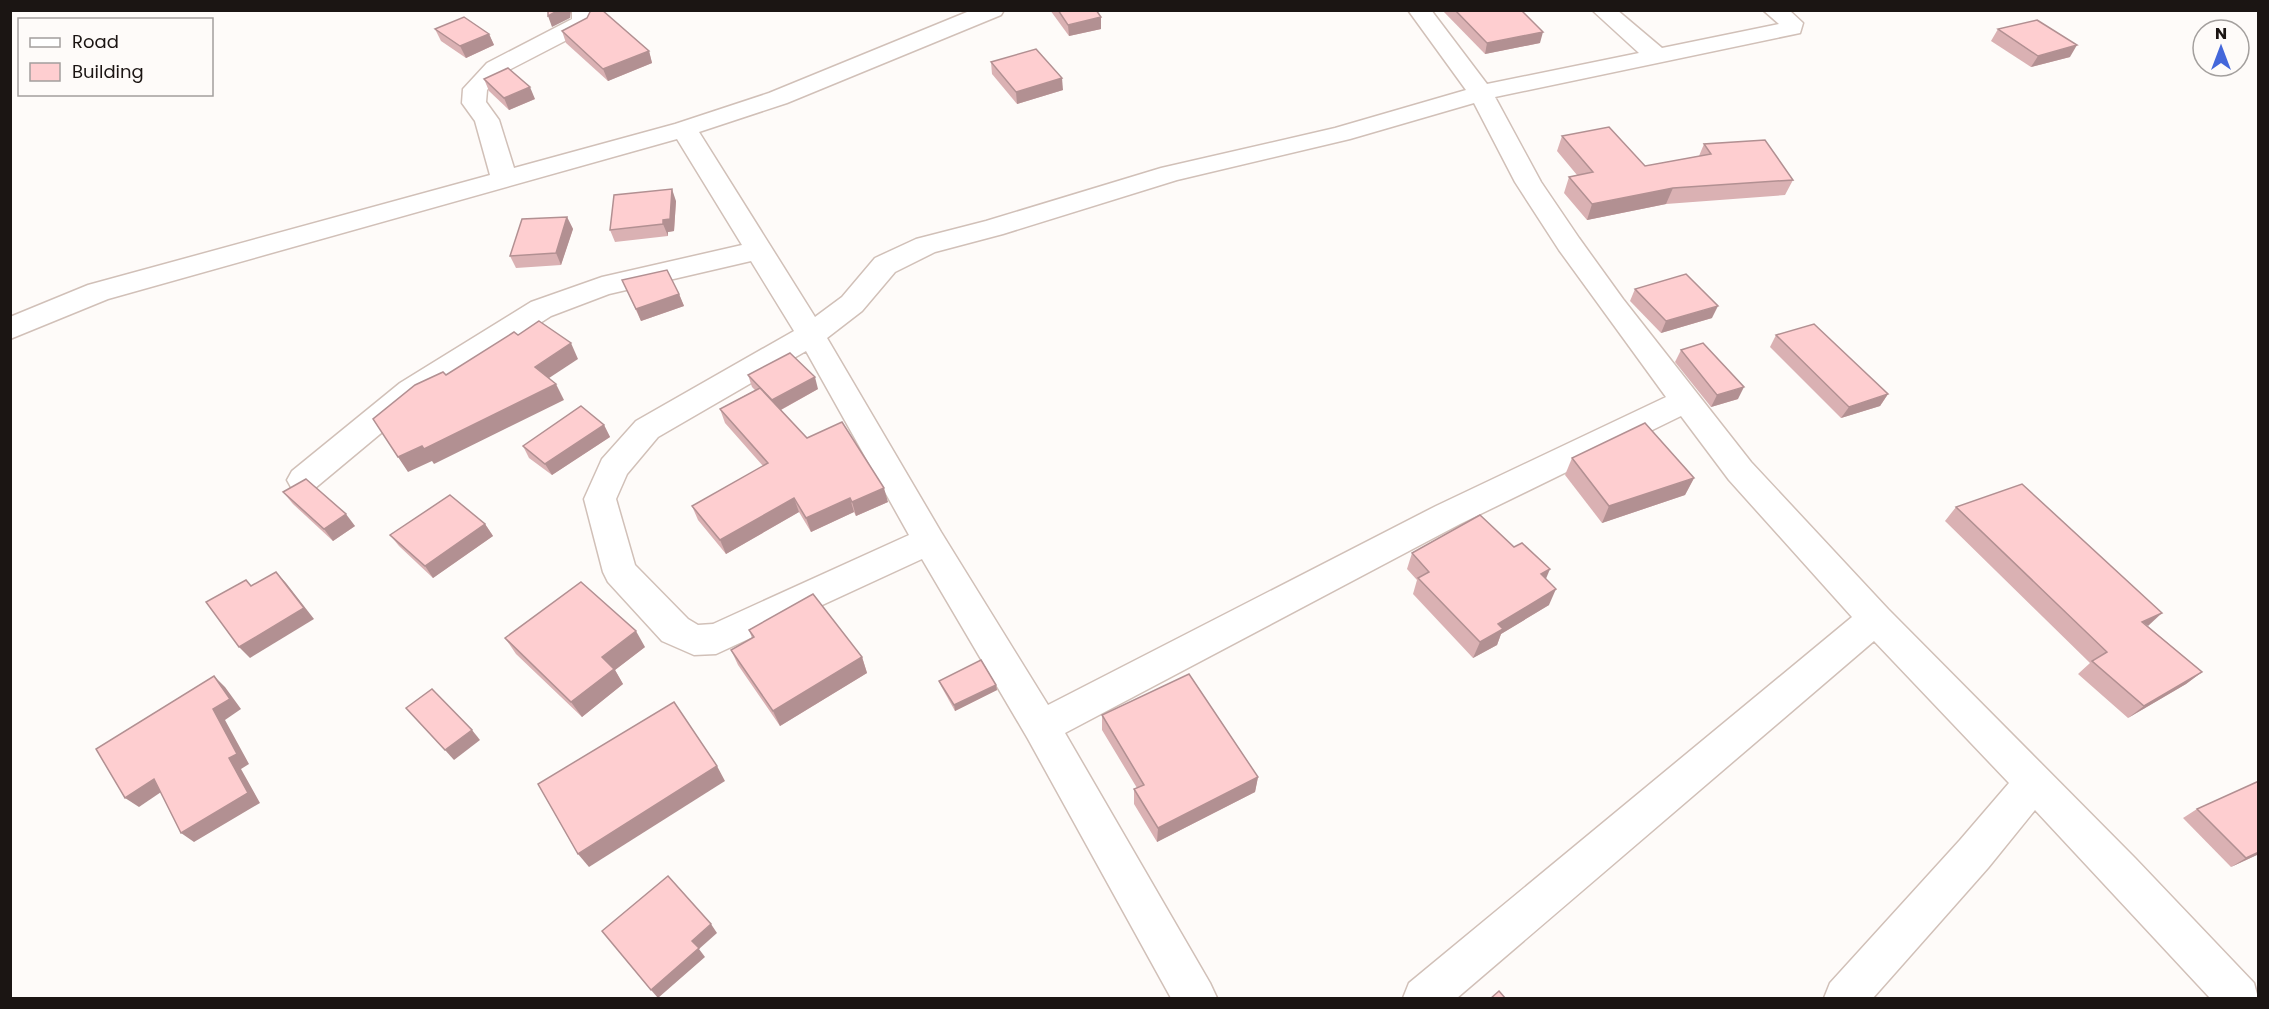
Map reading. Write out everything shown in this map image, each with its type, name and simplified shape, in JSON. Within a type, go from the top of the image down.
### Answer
[{"type":"street","points":[[504,179],[487,120],[474,103],[475,89],[495,68],[582,23],[585,16],[583,10]]},
{"type":"street","points":[[10,328],[98,292],[684,129],[778,98],[993,10]]},
{"type":"street","points":[[1419,10],[1481,93],[1528,182],[1613,306],[1740,471],[1875,619],[2034,782],[2238,999]]},
{"type":"street","points":[[1603,10],[1657,56]]},
{"type":"street","points":[[929,541],[716,639],[694,639],[675,630],[620,572],[600,499],[613,468],[647,429],[811,335],[852,304],[885,265],[926,245],[993,228],[1170,174],[1341,134],[1481,93],[1792,28],[1792,23],[1774,10]]},
{"type":"street","points":[[684,129],[811,335],[929,541],[1041,727],[1194,999]]},
{"type":"street","points":[[303,480],[411,391],[542,309],[602,286],[759,250]]},
{"type":"street","points":[[1041,727],[1448,515],[1685,401]]},
{"type":"street","points":[[1424,999],[1875,619]]},
{"type":"street","points":[[1845,999],[1974,854],[2034,782]]},
{"type":"building","points":[[548,10],[559,10],[548,16]]},
{"type":"building","points":[[591,10],[602,10],[649,51],[603,69],[562,31],[587,18]]},
{"type":"building","points":[[1058,10],[1096,10],[1101,17],[1068,25]]},
{"type":"building","points":[[1455,10],[1521,10],[1543,32],[1487,43]]},
{"type":"building","points":[[464,17],[489,34],[460,46],[435,29]]},
{"type":"building","points":[[2037,20],[2077,45],[2038,56],[1998,29]]},
{"type":"building","points":[[1036,49],[1062,78],[1016,92],[991,62]]},
{"type":"building","points":[[508,68],[530,87],[504,98],[484,79]]},
{"type":"building","points":[[1609,127],[1645,166],[1711,154],[1704,144],[1765,140],[1793,180],[1673,188],[1592,204],[1569,177],[1593,172],[1562,136]]},
{"type":"building","points":[[672,189],[670,219],[663,220],[663,224],[610,230],[614,195]]},
{"type":"building","points":[[567,217],[556,253],[510,256],[522,219]]},
{"type":"building","points":[[667,270],[679,294],[636,309],[622,280]]},
{"type":"building","points":[[1686,274],[1718,306],[1666,321],[1635,289]]},
{"type":"building","points":[[539,321],[571,343],[535,367],[556,384],[424,449],[422,446],[398,457],[373,419],[415,385],[443,372],[446,375],[514,332],[518,335]]},
{"type":"building","points":[[1814,324],[1888,394],[1849,407],[1776,335]]},
{"type":"building","points":[[1703,343],[1744,387],[1717,395],[1681,350]]},
{"type":"building","points":[[790,353],[815,377],[772,400],[748,375]]},
{"type":"building","points":[[760,388],[807,438],[842,422],[884,488],[852,502],[850,498],[806,518],[794,498],[720,540],[692,506],[768,463],[720,409]]},
{"type":"building","points":[[581,406],[604,425],[545,464],[523,446]]},
{"type":"building","points":[[1645,423],[1694,478],[1609,506],[1572,458]]},
{"type":"building","points":[[306,479],[346,514],[324,529],[283,492]]},
{"type":"building","points":[[2022,484],[2162,613],[2142,622],[2202,672],[2144,706],[2092,661],[2107,652],[1956,507]]},
{"type":"building","points":[[450,495],[485,524],[425,566],[390,535]]},
{"type":"building","points":[[1480,515],[1514,547],[1522,543],[1550,569],[1541,574],[1556,589],[1498,624],[1503,629],[1480,642],[1418,578],[1429,572],[1412,553]]},
{"type":"building","points":[[276,572],[304,608],[239,647],[206,602],[246,580],[251,586]]},
{"type":"building","points":[[581,582],[636,631],[602,657],[614,669],[571,702],[505,638]]},
{"type":"building","points":[[813,594],[862,657],[773,711],[731,650],[754,637],[749,630]]},
{"type":"building","points":[[981,660],[996,685],[954,705],[939,681]]},
{"type":"building","points":[[1189,674],[1258,777],[1158,828],[1134,789],[1144,785],[1102,715]]},
{"type":"building","points":[[214,676],[230,699],[213,709],[237,754],[229,758],[248,793],[181,833],[154,779],[125,798],[96,749]]},
{"type":"building","points":[[432,689],[472,730],[445,750],[406,708]]},
{"type":"building","points":[[674,702],[717,766],[578,854],[538,784]]},
{"type":"building","points":[[2259,781],[2259,852],[2246,858],[2197,809]]},
{"type":"building","points":[[668,876],[711,924],[692,941],[699,948],[651,990],[602,931]]},
{"type":"building","points":[[1499,991],[1506,999],[1490,999]]}]
